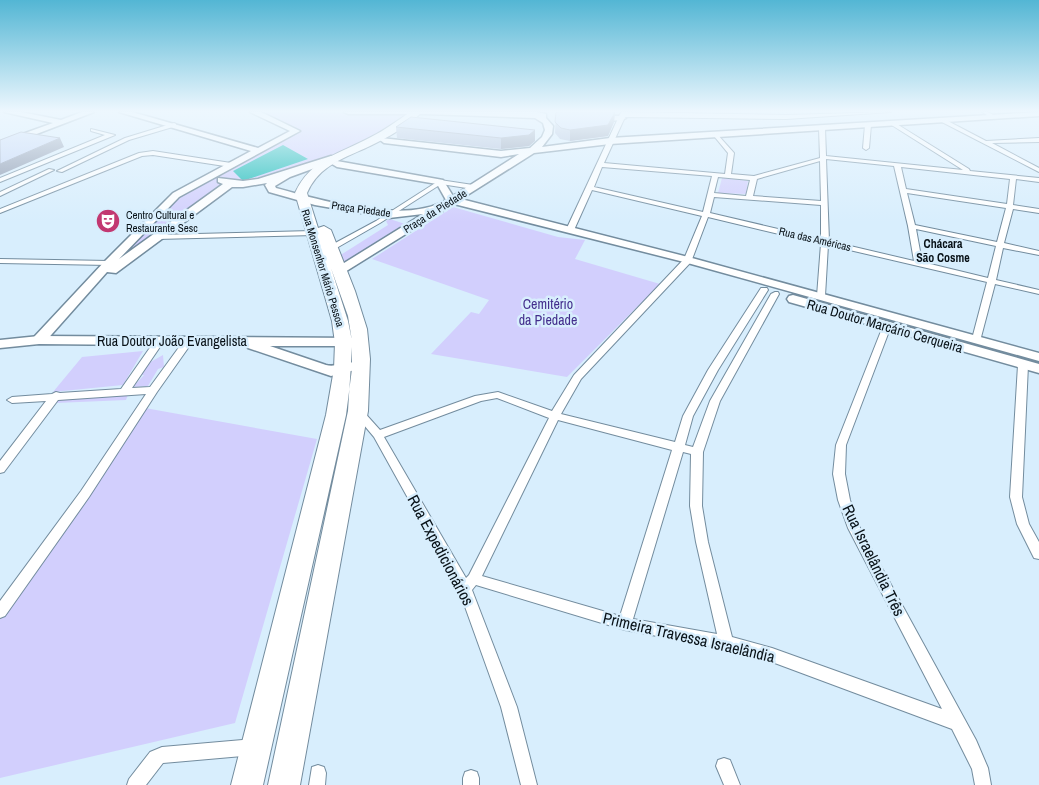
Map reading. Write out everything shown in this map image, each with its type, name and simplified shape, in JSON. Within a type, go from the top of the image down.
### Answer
[{"type":"highway","name":"Rua Monsenhor Mário Pessoa","points":[[352,355],[312,233],[308,200],[312,194],[313,186],[334,161],[358,149]]},
{"type":"highway","name":"Rua Monsenhor Mário Pessoa","points":[[334,161],[363,149]]},
{"type":"highway","name":"Rua Monsenhor Mário Pessoa","points":[[308,200],[340,271],[359,330],[352,355]]},
{"type":"highway","points":[[285,778],[358,411],[352,355]]},
{"type":"highway","points":[[247,785],[352,355]]},
{"type":"main road","name":"Rua Doutor João Evangelista","points":[[0,344],[39,340],[240,340],[352,355]]},
{"type":"main road","points":[[240,340],[322,369],[352,355]]},
{"type":"street","points":[[0,180],[76,149]]},
{"type":"street","points":[[60,171],[108,149]]},
{"type":"street","points":[[251,149],[259,151]]},
{"type":"street","points":[[89,287],[157,237],[222,180],[231,165],[263,149]]},
{"type":"street","points":[[453,149],[496,154],[553,149]]},
{"type":"street","points":[[570,230],[602,165],[608,149]]},
{"type":"street","points":[[727,149],[731,153],[728,175]]},
{"type":"street","points":[[820,296],[825,241],[822,149]]},
{"type":"street","points":[[933,149],[970,172]]},
{"type":"street","points":[[999,149],[1039,170]]},
{"type":"street","name":"Praça da Piedade","points":[[340,271],[531,151]]},
{"type":"street","points":[[0,211],[135,155],[148,153],[231,165]]},
{"type":"street","points":[[602,165],[754,178],[822,158],[1039,180]]},
{"type":"street","points":[[39,340],[166,202],[197,183],[222,180],[257,182],[334,161],[473,187]]},
{"type":"street","points":[[897,165],[912,226],[918,263]]},
{"type":"street","points":[[36,166],[84,176]]},
{"type":"street","points":[[0,194],[51,170]]},
{"type":"street","points":[[469,583],[577,377],[688,260],[706,214],[716,174]]},
{"type":"street","name":"Praça Piedade","points":[[286,175],[272,182],[270,188],[279,193],[308,200],[389,215],[436,210]]},
{"type":"street","points":[[977,339],[1010,206],[1013,177]]},
{"type":"street","points":[[748,198],[754,178]]},
{"type":"street","points":[[440,182],[451,200]]},
{"type":"street","name":"Praça da Piedade","points":[[330,248],[389,215],[440,182]]},
{"type":"street","name":"Rua das Américas","points":[[591,188],[1039,292]]},
{"type":"street","points":[[904,191],[1039,211]]},
{"type":"street","points":[[710,195],[825,203]]},
{"type":"street","name":"Rua Doutor Marcário Cerqueira","points":[[451,200],[688,260],[1039,356]]},
{"type":"street","points":[[389,215],[416,223]]},
{"type":"street","points":[[912,226],[1039,253]]},
{"type":"street","points":[[157,237],[312,233]]},
{"type":"street","points":[[0,261],[109,263]]},
{"type":"street","name":"Rua Doutor Marcário Cerqueira","points":[[734,274],[770,292],[1039,369]]},
{"type":"street","points":[[626,624],[688,416],[699,393],[770,292]]},
{"type":"street","points":[[726,642],[700,533],[696,506],[697,452],[715,401],[770,292]]},
{"type":"street","name":"Rua Israelândia Três","points":[[887,326],[841,445],[838,474],[844,500],[854,528],[958,723],[977,762],[983,785]]},
{"type":"street","points":[[125,391],[159,341]]},
{"type":"street","points":[[0,612],[85,494],[153,390],[188,341]]},
{"type":"street","points":[[1023,365],[1016,498],[1023,524],[1039,554]]},
{"type":"street","points":[[12,400],[56,395],[153,390]]},
{"type":"street","points":[[0,469],[56,395]]},
{"type":"street","points":[[378,435],[488,396],[506,397],[555,416],[697,452]]},
{"type":"street","name":"Rua Expedicionários","points":[[358,411],[378,435],[469,583],[509,707],[529,785]]},
{"type":"street","name":"Primeira Travessa Israelândia","points":[[469,583],[626,624],[726,642],[798,664],[958,723]]},
{"type":"street","points":[[135,785],[156,758],[162,755],[256,746]]},
{"type":"street","points":[[724,766],[732,785]]},
{"type":"green space","points":[[264,149],[352,149],[330,159],[267,179],[228,184],[89,287],[166,202],[216,173],[217,178],[218,173]]},
{"type":"green space","points":[[722,178],[748,181],[746,194],[718,193]]},
{"type":"green space","name":"Cemitério da Piedade","points":[[453,207],[558,237],[585,240],[575,259],[660,284],[567,377],[431,354],[471,312],[479,314],[489,300],[372,259]]},
{"type":"green space","points":[[390,219],[405,224],[377,241],[379,244],[345,266],[339,256],[388,225],[386,221]]},
{"type":"green space","points":[[143,351],[123,385],[53,392],[82,357]]},
{"type":"green space","points":[[163,355],[164,367],[158,369],[148,386],[133,387],[144,375],[141,375],[147,364]]},
{"type":"green space","points":[[129,392],[126,400],[56,403],[59,397]]},
{"type":"green space","points":[[145,408],[317,439],[235,723],[0,778],[0,619]]},
{"type":"shaded area","points":[[276,149],[289,149],[308,159],[243,181],[233,171]]},
{"type":"building","points":[[0,149],[35,149],[0,164]]},
{"type":"place","name":"Centro Cultural e Restaurante Sesc","points":[[108,221]]},
{"type":"district","name":"Chácara São Cosme","points":[[943,251]]}]
